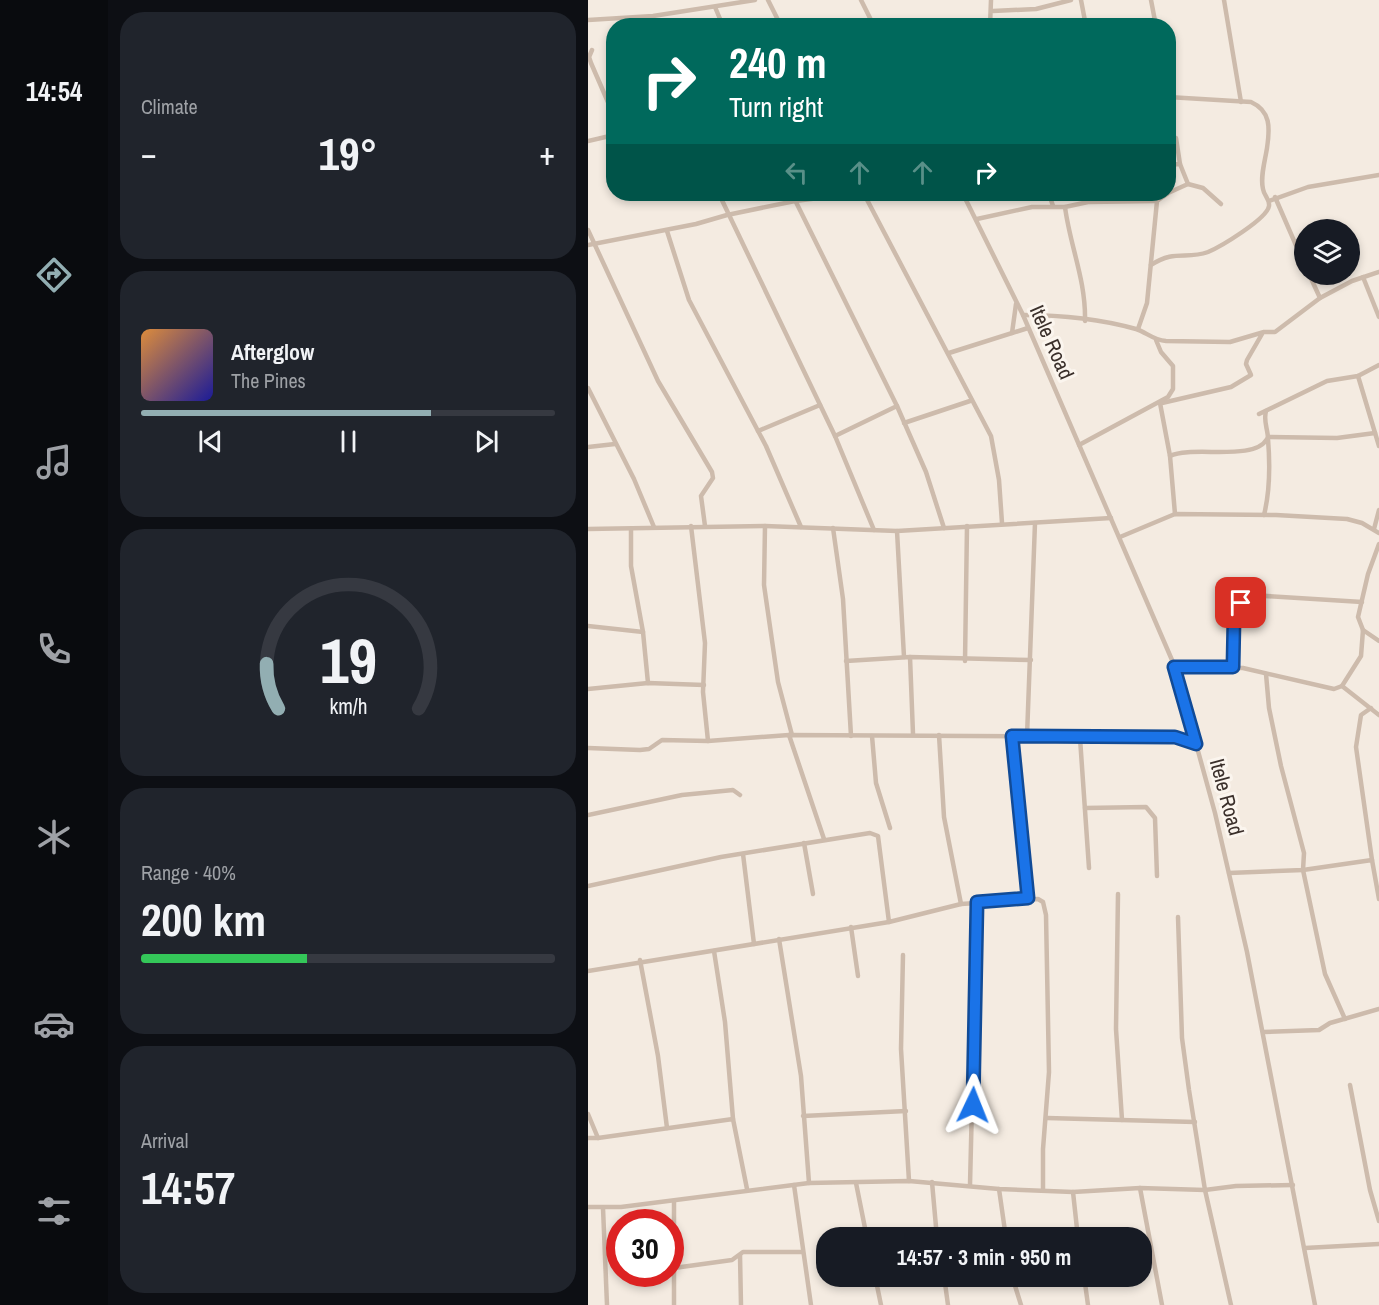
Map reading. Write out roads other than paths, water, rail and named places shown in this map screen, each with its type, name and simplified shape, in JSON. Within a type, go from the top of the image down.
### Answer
[{"type":"street","points":[[620,18],[653,16],[755,0]]},
{"type":"street","points":[[768,0],[777,18]]},
{"type":"street","points":[[861,0],[870,18]]},
{"type":"street","points":[[992,0],[992,18]]},
{"type":"street","points":[[993,10],[1036,9],[1071,0]]},
{"type":"street","points":[[1081,0],[1084,18]]},
{"type":"street","points":[[1151,0],[1154,18]]},
{"type":"street","points":[[1224,0],[1241,102]]},
{"type":"street","points":[[715,7],[720,18]]},
{"type":"street","points":[[588,20],[606,19]]},
{"type":"street","points":[[592,50],[589,57],[606,98]]},
{"type":"street","points":[[1151,265],[1165,256],[1211,251],[1260,220],[1267,213],[1269,201],[1263,190],[1269,126],[1267,114],[1260,106],[1241,102],[1176,97]]},
{"type":"street","points":[[588,141],[606,137]]},
{"type":"street","points":[[1176,138],[1180,164],[1188,184]]},
{"type":"street","points":[[1176,164],[1180,164]]},
{"type":"street","points":[[1269,201],[1308,187],[1379,175]]},
{"type":"street","points":[[1176,189],[1188,184],[1203,188],[1221,204]]},
{"type":"street","points":[[1275,197],[1294,241]]},
{"type":"street","points":[[721,201],[835,436],[874,530]]},
{"type":"street","points":[[588,245],[667,231],[727,214],[795,201],[897,406],[926,472],[944,528]]},
{"type":"street","points":[[867,201],[896,260],[949,353],[970,401],[990,436],[999,480],[1002,523]]},
{"type":"street","name":"Itele Road","points":[[967,201],[1023,315],[1174,667],[1229,873],[1263,1032],[1315,1305]]},
{"type":"street","points":[[1051,201],[1053,206]]},
{"type":"street","points":[[978,219],[1032,207],[1065,207],[1088,202],[1157,201],[1147,303],[1138,329]]},
{"type":"street","points":[[1065,207],[1069,234],[1085,290],[1085,321]]},
{"type":"street","points":[[588,230],[658,381],[712,472],[713,478],[701,496],[705,526]]},
{"type":"street","points":[[667,231],[689,300],[758,431],[801,527]]},
{"type":"street","points":[[1151,250],[1165,256]]},
{"type":"street","points":[[1023,315],[1138,329],[1156,340],[1180,343],[1195,340],[1230,342],[1264,332],[1275,332],[1320,298],[1363,277],[1379,272]]},
{"type":"street","points":[[1363,277],[1379,317]]},
{"type":"street","points":[[1314,285],[1320,298]]},
{"type":"street","points":[[1012,333],[1016,304]]},
{"type":"street","points":[[949,353],[1028,328]]},
{"type":"street","points":[[1079,445],[1160,403],[1224,389],[1244,381],[1251,375],[1246,364],[1247,360],[1254,344],[1264,332]]},
{"type":"street","points":[[1156,340],[1161,352],[1173,366],[1174,380],[1173,389],[1160,403]]},
{"type":"street","points":[[1259,414],[1327,381],[1358,376],[1379,365]]},
{"type":"street","points":[[1358,376],[1379,446]]},
{"type":"street","points":[[588,388],[634,479],[654,527]]},
{"type":"street","points":[[904,423],[970,401]]},
{"type":"street","points":[[1160,403],[1170,456],[1175,514]]},
{"type":"street","points":[[758,431],[820,405]]},
{"type":"street","points":[[835,436],[897,406]]},
{"type":"street","points":[[1264,515],[1268,502],[1269,437],[1264,417],[1266,411]]},
{"type":"street","points":[[1269,437],[1337,438],[1375,433]]},
{"type":"street","points":[[1170,456],[1191,452],[1230,452],[1255,448],[1265,443],[1269,437]]},
{"type":"street","points":[[588,447],[615,444]]},
{"type":"street","points":[[1268,502],[1276,515]]},
{"type":"street","points":[[1374,529],[1379,510]]},
{"type":"street","points":[[1120,537],[1175,514],[1276,515],[1347,519],[1379,533]]},
{"type":"street","points":[[588,529],[765,526],[897,531],[1111,518]]},
{"type":"street","points":[[1027,736],[1035,523]]},
{"type":"street","points":[[691,526],[705,643],[704,685],[708,741]]},
{"type":"street","points":[[765,526],[764,585],[778,682],[790,735],[824,838]]},
{"type":"street","points":[[965,661],[967,526]]},
{"type":"street","points":[[833,528],[843,599],[851,736]]},
{"type":"street","points":[[631,530],[631,566],[643,632],[648,683]]},
{"type":"street","points":[[897,531],[904,657]]},
{"type":"street","points":[[1174,667],[1233,667],[1334,689],[1342,686],[1361,656],[1363,630],[1358,617],[1368,574],[1379,544]]},
{"type":"street","points":[[1233,667],[1234,618],[1238,605],[1250,595],[1362,602]]},
{"type":"street","points":[[588,626],[643,632]]},
{"type":"street","points":[[1363,630],[1379,641]]},
{"type":"street","points":[[846,661],[904,657],[965,661],[1031,660]]},
{"type":"street","points":[[910,657],[914,734]]},
{"type":"street","points":[[1266,674],[1269,708],[1281,766],[1304,853],[1303,870],[1325,974],[1345,1019]]},
{"type":"street","points":[[588,689],[648,683],[704,685]]},
{"type":"street","points":[[1342,686],[1379,715]]},
{"type":"street","points":[[1371,708],[1361,715],[1356,747],[1379,898]]},
{"type":"street","points":[[588,748],[640,750],[649,749],[662,740],[708,741],[790,735],[914,734],[1080,738],[1175,737],[1196,744]]},
{"type":"street","points":[[939,735],[944,817],[961,904]]},
{"type":"street","points":[[872,736],[876,783],[890,828]]},
{"type":"street","points":[[1012,736],[1028,898]]},
{"type":"street","points":[[1080,738],[1089,868]]},
{"type":"street","points":[[588,815],[682,795],[733,790],[740,795]]},
{"type":"street","points":[[1085,808],[1146,807],[1155,818],[1157,876]]},
{"type":"street","points":[[588,886],[824,838],[870,833],[878,836],[888,922]]},
{"type":"street","points":[[804,843],[813,894]]},
{"type":"street","points":[[742,854],[754,944]]},
{"type":"street","points":[[1229,873],[1303,870],[1372,860]]},
{"type":"street","points":[[1118,894],[1116,1029],[1122,1120]]},
{"type":"street","points":[[588,970],[888,922],[961,904],[1038,899],[1043,902],[1047,915],[1049,1072],[1043,1149],[1043,1191]]},
{"type":"street","points":[[970,1185],[977,902]]},
{"type":"street","points":[[1178,917],[1182,1038],[1205,1190],[1231,1305]]},
{"type":"street","points":[[851,927],[858,976]]},
{"type":"street","points":[[779,939],[801,1076],[802,1116],[809,1183]]},
{"type":"street","points":[[714,951],[724,1023],[733,1119],[747,1189]]},
{"type":"street","points":[[903,955],[901,1049],[909,1181]]},
{"type":"street","points":[[640,960],[658,1056],[667,1128]]},
{"type":"street","points":[[1263,1032],[1319,1030],[1379,1009]]},
{"type":"street","points":[[1350,1085],[1370,1190],[1379,1221]]},
{"type":"street","points":[[802,1116],[906,1111]]},
{"type":"street","points":[[588,1114],[598,1138]]},
{"type":"street","points":[[1047,1118],[1195,1122]]},
{"type":"street","points":[[588,1138],[733,1119]]},
{"type":"street","points":[[588,1207],[603,1208],[674,1201],[747,1189],[809,1183],[909,1181],[999,1189],[1074,1192],[1140,1188],[1205,1190],[1236,1186],[1293,1185]]},
{"type":"street","points":[[932,1182],[936,1227]]},
{"type":"street","points":[[856,1183],[865,1227]]},
{"type":"street","points":[[794,1185],[811,1305]]},
{"type":"street","points":[[1140,1188],[1162,1305]]},
{"type":"street","points":[[999,1189],[1004,1227]]},
{"type":"street","points":[[1074,1192],[1077,1227]]},
{"type":"street","points":[[674,1201],[674,1209]]},
{"type":"street","points":[[603,1208],[607,1305]]},
{"type":"street","points":[[1305,1248],[1379,1244]]},
{"type":"street","points":[[684,1267],[732,1260],[749,1251],[802,1252]]},
{"type":"street","points":[[740,1255],[741,1305]]},
{"type":"street","points":[[674,1287],[674,1305]]},
{"type":"street","points":[[877,1287],[881,1305]]},
{"type":"street","points":[[946,1287],[948,1305]]},
{"type":"street","points":[[1015,1287],[1021,1305]]},
{"type":"street","points":[[1086,1287],[1088,1305]]}]
